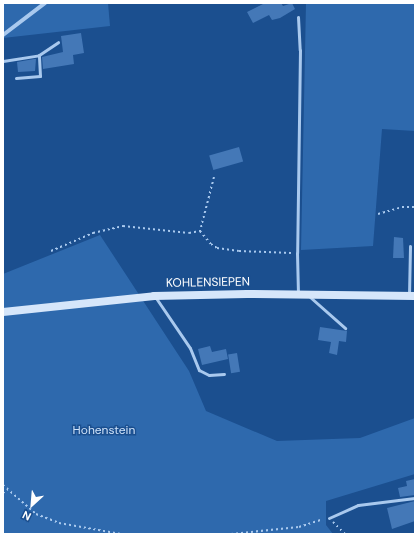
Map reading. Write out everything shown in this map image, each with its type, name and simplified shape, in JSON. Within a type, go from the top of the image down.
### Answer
[{"type":"street","points":[[3,35],[45,3]]},
{"type":"street","name":"KOHLENSIEPEN","points":[[3,312],[154,296],[298,294],[412,295]]},
{"type":"lane","points":[[298,17],[300,50],[297,253],[298,294]]},
{"type":"lane","points":[[3,61],[38,55],[58,42]]},
{"type":"lane","points":[[16,78],[40,76],[38,55]]},
{"type":"lane","points":[[410,246],[412,295]]},
{"type":"lane","points":[[307,294],[345,328]]},
{"type":"lane","points":[[154,296],[190,348],[200,370],[208,375],[224,374]]},
{"type":"lane","points":[[329,518],[358,505],[415,498]]},
{"type":"path","points":[[200,231],[214,177]]},
{"type":"path","points":[[378,214],[402,207],[415,208]]},
{"type":"path","points":[[51,251],[93,233],[122,226],[189,233],[200,231]]},
{"type":"path","points":[[200,231],[217,248],[297,253]]},
{"type":"path","points":[[3,485],[36,514],[59,523],[121,534]]},
{"type":"path","points":[[3,493],[8,489]]},
{"type":"path","points":[[231,534],[298,527],[329,518],[345,534]]},
{"type":"green space","points":[[3,3],[108,3],[110,26],[3,38]]},
{"type":"green space","points":[[306,3],[415,3],[415,131],[382,129],[373,246],[301,250]]},
{"type":"green space","name":"Hohenstein","points":[[100,235],[189,371],[206,411],[277,441],[360,438],[415,418],[415,474],[326,501],[326,525],[333,534],[3,534],[3,274]]},
{"type":"building","points":[[265,3],[281,3],[283,6],[292,3],[295,9],[280,18],[272,20],[269,15],[253,23],[247,12]]},
{"type":"building","points":[[81,33],[84,53],[73,55],[74,64],[43,69],[42,57],[63,52],[61,36]]},
{"type":"building","points":[[36,59],[35,71],[18,72],[17,62]]},
{"type":"building","points":[[239,147],[243,161],[213,170],[209,156]]},
{"type":"building","points":[[394,237],[403,238],[404,258],[393,258]]},
{"type":"building","points":[[320,327],[347,331],[346,342],[339,341],[337,355],[329,353],[331,342],[318,340]]},
{"type":"building","points":[[210,346],[212,352],[226,349],[228,359],[202,365],[198,349]]},
{"type":"building","points":[[237,353],[240,372],[231,373],[228,354]]},
{"type":"building","points":[[415,479],[415,495],[400,497],[398,488],[407,486],[406,481]]},
{"type":"building","points":[[415,501],[415,521],[392,529],[387,508]]}]
